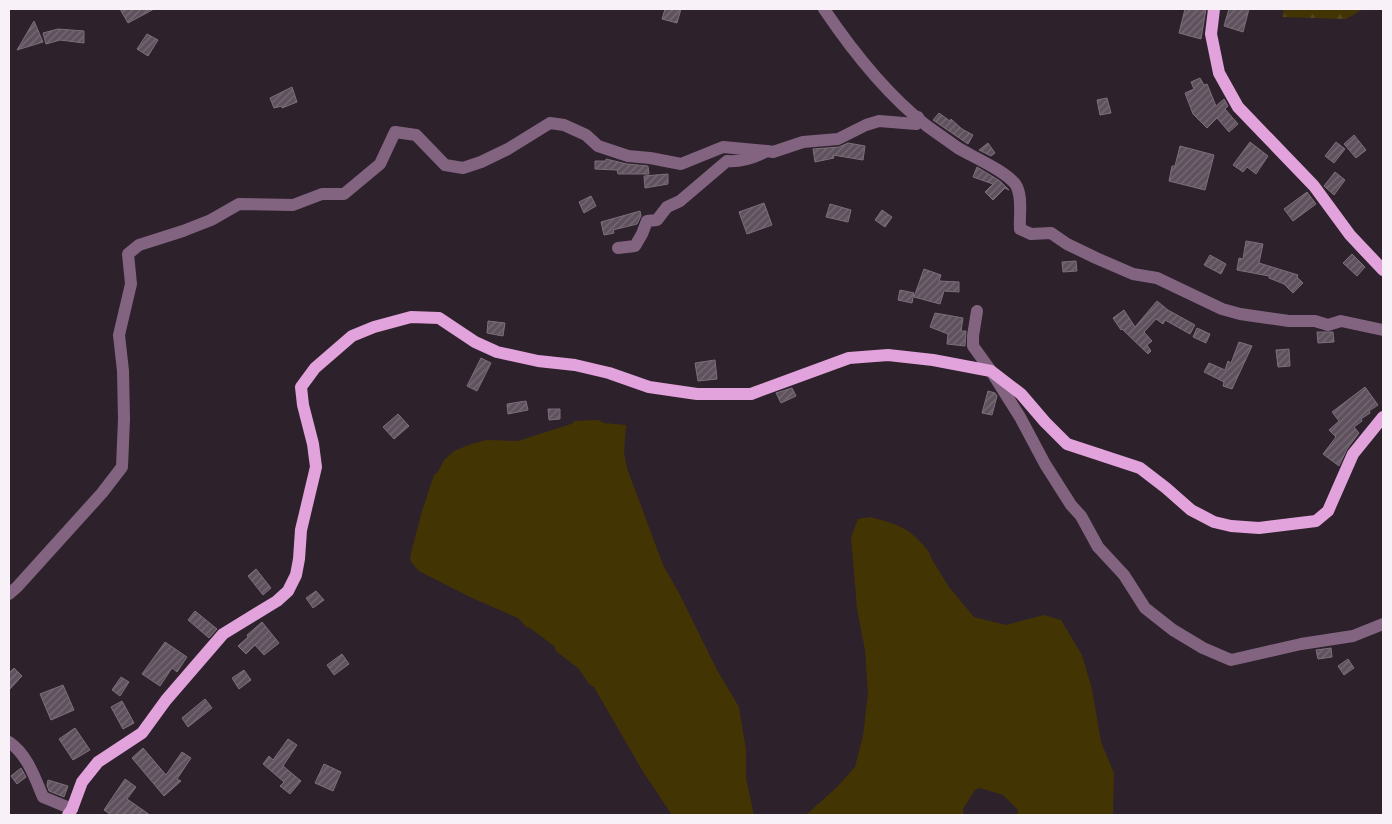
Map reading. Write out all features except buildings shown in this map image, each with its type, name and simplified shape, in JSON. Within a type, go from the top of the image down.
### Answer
[{"type":"main road","points":[[1214,9],[1211,34],[1219,74],[1238,107],[1314,186],[1350,235],[1383,270]]},
{"type":"main road","points":[[70,812],[82,782],[98,762],[142,733],[166,700],[223,634],[277,601],[292,585],[299,559],[301,530],[316,467],[313,444],[303,406],[301,387],[315,368],[352,336],[374,327],[411,317],[439,318],[474,342],[497,352],[538,361],[574,365],[609,373],[649,387],[697,394],[752,394],[849,358],[888,355],[934,360],[992,371],[1021,394],[1067,444],[1140,468],[1191,510],[1214,522],[1231,526],[1259,528],[1316,521],[1328,511],[1353,454],[1383,417]]},
{"type":"street","points":[[824,9],[865,65],[896,100],[925,124],[959,148],[989,164],[1017,186],[1022,204],[1019,212],[1020,230],[1031,234],[1051,233],[1067,244],[1103,261],[1133,274],[1158,278],[1222,309],[1289,321],[1315,321],[1328,325],[1341,321],[1383,330]]},
{"type":"street","points":[[9,594],[102,493],[122,466],[124,419],[123,371],[119,334],[131,284],[128,254],[138,245],[204,223],[239,204],[293,205],[322,194],[344,194],[380,164],[396,132],[416,135],[445,166],[463,168],[481,162],[508,149],[550,123],[564,125],[586,136],[598,146],[628,156],[681,164],[723,147],[773,152],[803,142],[838,138],[866,125],[879,122],[916,124],[918,117]]},
{"type":"street","points":[[618,248],[635,246],[647,221],[657,220],[667,207],[680,200],[727,161],[738,162],[755,157],[767,150]]},
{"type":"street","points":[[977,311],[973,346],[992,371],[1070,505],[1081,516],[1098,547],[1124,575],[1145,608],[1173,630],[1203,648],[1231,660],[1301,644],[1352,636],[1383,624]]},
{"type":"street","points":[[9,742],[28,764],[43,797],[70,812]]},
{"type":"green space","points":[[1284,9],[1363,9],[1346,19],[1282,17]]},
{"type":"green space","points":[[598,420],[604,423],[626,425],[624,452],[627,468],[663,565],[717,670],[739,707],[746,750],[746,778],[754,815],[672,815],[642,770],[594,687],[589,684],[579,669],[556,651],[554,646],[526,627],[518,618],[470,597],[419,571],[411,562],[410,557],[422,511],[434,475],[438,472],[444,460],[454,451],[487,440],[518,441],[571,424],[575,421]]},
{"type":"green space","points":[[870,517],[899,526],[911,533],[928,551],[949,587],[974,617],[1006,625],[1044,615],[1061,620],[1082,655],[1092,689],[1101,742],[1114,773],[1113,815],[1017,815],[1018,810],[1003,795],[980,788],[975,790],[963,809],[964,815],[806,815],[837,787],[855,767],[863,736],[868,693],[865,650],[857,609],[851,537],[858,519]]}]
